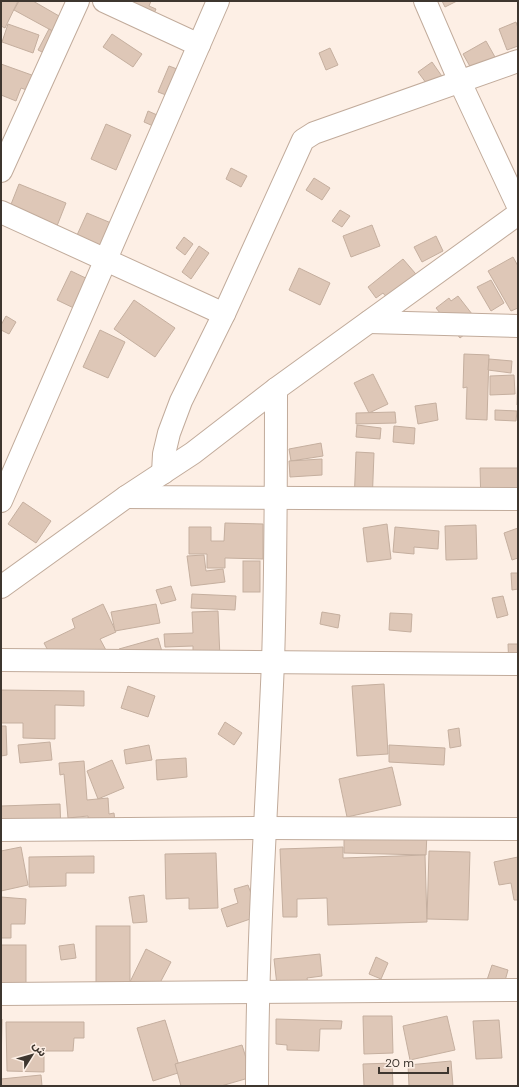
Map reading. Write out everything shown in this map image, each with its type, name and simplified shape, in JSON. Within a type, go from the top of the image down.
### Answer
[{"type":"street","points":[[1,170],[78,1]]},
{"type":"street","points":[[104,1],[199,45]]},
{"type":"street","points":[[1,501],[8,467],[104,260],[218,1]]},
{"type":"street","points":[[425,1],[460,82],[518,206]]},
{"type":"street","points":[[163,473],[164,454],[169,433],[181,401],[224,314],[303,140],[314,132],[518,61]]},
{"type":"street","points":[[1,212],[224,314]]},
{"type":"street","points":[[1,587],[219,433],[276,389],[518,214]]},
{"type":"street","points":[[369,322],[518,326]]},
{"type":"street","points":[[257,1086],[257,991],[273,661],[276,499],[276,389]]},
{"type":"street","points":[[126,498],[518,499]]},
{"type":"street","points":[[1,660],[518,664]]},
{"type":"street","points":[[1,830],[264,828],[518,829]]},
{"type":"street","points":[[1,994],[518,990]]},
{"type":"building","points":[[1,1],[18,1],[5,28],[1,26]]},
{"type":"building","points":[[19,1],[33,1],[66,20],[58,34],[14,10]]},
{"type":"building","points":[[133,1],[151,1],[149,6],[156,9],[150,23],[128,13]]},
{"type":"building","points":[[442,1],[457,1],[445,7]]},
{"type":"building","points":[[516,22],[518,28],[518,46],[507,50],[499,29]]},
{"type":"building","points":[[8,24],[39,35],[33,53],[2,42]]},
{"type":"building","points":[[49,29],[61,36],[50,56],[38,50]]},
{"type":"building","points":[[112,34],[142,54],[133,67],[103,47]]},
{"type":"building","points":[[486,41],[495,57],[472,70],[463,54]]},
{"type":"building","points":[[330,48],[338,65],[326,70],[319,53]]},
{"type":"building","points":[[432,62],[446,82],[432,91],[418,72]]},
{"type":"building","points":[[1,64],[40,78],[35,93],[21,88],[16,101],[1,95]]},
{"type":"building","points":[[169,66],[185,72],[174,98],[158,92]]},
{"type":"building","points":[[148,111],[164,118],[160,129],[144,122]]},
{"type":"building","points":[[106,124],[131,135],[116,170],[91,159]]},
{"type":"building","points":[[231,168],[247,176],[241,187],[226,179]]},
{"type":"building","points":[[314,178],[330,188],[322,200],[306,190]]},
{"type":"building","points":[[19,184],[66,203],[55,231],[8,212]]},
{"type":"building","points":[[340,210],[350,216],[342,227],[332,221]]},
{"type":"building","points":[[87,213],[116,225],[103,256],[73,244]]},
{"type":"building","points":[[372,225],[380,246],[351,257],[343,236]]},
{"type":"building","points":[[436,236],[443,251],[422,262],[414,247]]},
{"type":"building","points":[[184,237],[193,244],[185,255],[176,248]]},
{"type":"building","points":[[199,246],[209,253],[191,279],[182,272]]},
{"type":"building","points":[[513,257],[518,266],[518,308],[511,311],[488,271]]},
{"type":"building","points":[[403,259],[427,287],[398,311],[383,293],[376,298],[368,287]]},
{"type":"building","points":[[299,268],[330,283],[320,305],[289,290]]},
{"type":"building","points":[[71,271],[94,282],[80,311],[57,300]]},
{"type":"building","points":[[491,280],[504,303],[491,311],[477,287]]},
{"type":"building","points":[[458,296],[479,323],[460,338],[436,308],[449,298],[451,301]]},
{"type":"building","points":[[134,300],[175,328],[155,357],[114,329]]},
{"type":"building","points":[[6,316],[16,322],[9,334],[1,330],[1,325]]},
{"type":"building","points":[[100,330],[125,342],[108,378],[83,367]]},
{"type":"building","points":[[464,354],[489,355],[487,420],[466,419],[467,387],[463,388]]},
{"type":"building","points":[[489,359],[512,361],[511,373],[488,370]]},
{"type":"building","points":[[518,366],[518,405],[517,405]]},
{"type":"building","points":[[373,374],[388,404],[369,413],[354,383]]},
{"type":"building","points":[[514,375],[515,394],[490,395],[490,376]]},
{"type":"building","points":[[436,403],[438,420],[418,424],[415,406]]},
{"type":"building","points":[[495,410],[517,411],[516,421],[495,420]]},
{"type":"building","points":[[395,412],[396,423],[356,424],[356,413]]},
{"type":"building","points":[[357,425],[381,428],[380,439],[356,437]]},
{"type":"building","points":[[394,426],[415,428],[414,444],[393,442]]},
{"type":"building","points":[[321,443],[323,456],[291,461],[289,449]]},
{"type":"building","points":[[356,452],[374,453],[372,505],[354,504]]},
{"type":"building","points":[[322,459],[322,475],[290,477],[289,461]]},
{"type":"building","points":[[480,468],[518,468],[518,500],[481,505]]},
{"type":"building","points":[[23,502],[51,521],[36,543],[8,524]]},
{"type":"building","points":[[225,523],[263,524],[263,559],[225,558],[225,568],[207,568],[207,554],[189,554],[189,527],[211,527],[211,541],[224,541]]},
{"type":"building","points":[[387,524],[391,559],[367,562],[363,528]]},
{"type":"building","points":[[476,525],[477,559],[446,560],[445,526]]},
{"type":"building","points":[[395,527],[439,531],[438,549],[414,547],[414,554],[393,552]]},
{"type":"building","points":[[518,528],[518,558],[512,560],[504,533]]},
{"type":"building","points":[[204,555],[206,571],[223,569],[225,582],[191,586],[187,556]]},
{"type":"building","points":[[243,561],[260,561],[260,592],[243,592]]},
{"type":"building","points":[[511,573],[518,573],[518,589],[512,590]]},
{"type":"building","points":[[171,586],[176,600],[161,604],[156,590]]},
{"type":"building","points":[[192,594],[236,596],[235,610],[191,608]]},
{"type":"building","points":[[503,596],[508,615],[497,618],[492,598]]},
{"type":"building","points":[[103,604],[116,632],[100,639],[107,652],[56,666],[44,643],[75,628],[72,619]]},
{"type":"building","points":[[156,604],[160,623],[115,631],[111,612]]},
{"type":"building","points":[[218,611],[220,658],[193,659],[193,646],[165,647],[164,634],[193,633],[192,612]]},
{"type":"building","points":[[322,612],[340,615],[338,628],[320,624]]},
{"type":"building","points":[[390,613],[412,614],[411,632],[389,630]]},
{"type":"building","points":[[158,638],[163,655],[124,666],[119,649]]},
{"type":"building","points":[[508,644],[518,644],[518,669],[509,669]]},
{"type":"building","points":[[384,684],[388,754],[357,756],[352,686]]},
{"type":"building","points":[[128,686],[155,696],[148,717],[121,708]]},
{"type":"building","points":[[1,690],[84,691],[84,706],[55,705],[55,739],[23,738],[23,723],[1,723]]},
{"type":"building","points":[[225,722],[242,733],[234,745],[218,734]]},
{"type":"building","points":[[1,726],[6,726],[7,755],[1,756]]},
{"type":"building","points":[[459,728],[461,746],[450,748],[448,730]]},
{"type":"building","points":[[50,742],[52,760],[20,763],[18,745]]},
{"type":"building","points":[[149,745],[152,760],[126,764],[124,750]]},
{"type":"building","points":[[389,745],[445,748],[444,765],[389,762]]},
{"type":"building","points":[[186,758],[187,777],[157,780],[156,760]]},
{"type":"building","points":[[112,760],[124,788],[98,799],[87,771]]},
{"type":"building","points":[[84,761],[87,800],[108,798],[109,814],[114,813],[116,831],[89,833],[88,816],[68,818],[64,774],[60,775],[59,763]]},
{"type":"building","points":[[392,767],[401,805],[347,817],[339,779]]},
{"type":"building","points":[[60,804],[61,832],[1,833],[1,806]]},
{"type":"building","points":[[344,831],[427,833],[426,855],[344,853]]},
{"type":"building","points":[[21,847],[28,885],[1,891],[1,851]]},
{"type":"building","points":[[343,847],[343,858],[425,855],[427,922],[328,925],[327,898],[297,899],[297,917],[283,917],[280,849]]},
{"type":"building","points":[[429,851],[470,852],[468,920],[427,919]]},
{"type":"building","points":[[216,853],[218,908],[189,909],[189,898],[166,899],[165,854]]},
{"type":"building","points":[[94,856],[94,873],[66,873],[66,886],[29,887],[29,857]]},
{"type":"building","points":[[518,857],[518,900],[514,900],[511,883],[499,885],[494,862]]},
{"type":"building","points":[[248,885],[259,916],[227,927],[221,909],[238,903],[234,889]]},
{"type":"building","points":[[144,895],[147,922],[133,923],[129,897]]},
{"type":"building","points":[[1,897],[26,899],[25,924],[11,924],[11,938],[1,938]]},
{"type":"building","points":[[96,926],[130,926],[130,993],[96,993]]},
{"type":"building","points":[[74,944],[76,958],[61,960],[59,946]]},
{"type":"building","points":[[1,945],[26,945],[26,991],[1,991]]},
{"type":"building","points":[[146,949],[171,962],[152,998],[128,986]]},
{"type":"building","points":[[320,954],[322,976],[307,978],[309,991],[278,994],[274,959]]},
{"type":"building","points":[[376,957],[388,963],[381,979],[369,974]]},
{"type":"building","points":[[492,965],[508,970],[503,988],[486,983]]},
{"type":"building","points":[[363,1016],[392,1016],[393,1053],[364,1054]]},
{"type":"building","points":[[447,1016],[455,1050],[410,1060],[403,1026]]},
{"type":"building","points":[[1,1019],[2,1019],[1,1070]]},
{"type":"building","points":[[276,1019],[342,1021],[341,1029],[320,1029],[319,1051],[287,1050],[287,1045],[276,1044]]},
{"type":"building","points":[[165,1020],[181,1072],[153,1081],[137,1028]]},
{"type":"building","points":[[499,1020],[502,1058],[476,1059],[473,1021]]},
{"type":"building","points":[[6,1022],[84,1022],[84,1038],[74,1038],[73,1051],[44,1051],[44,1072],[7,1071]]},
{"type":"building","points":[[242,1045],[252,1077],[221,1086],[181,1086],[175,1064]]},
{"type":"building","points":[[451,1061],[453,1086],[409,1086],[408,1065]]},
{"type":"building","points":[[392,1063],[393,1086],[364,1086],[363,1064]]},
{"type":"building","points":[[41,1075],[42,1086],[1,1086],[1,1079]]}]
